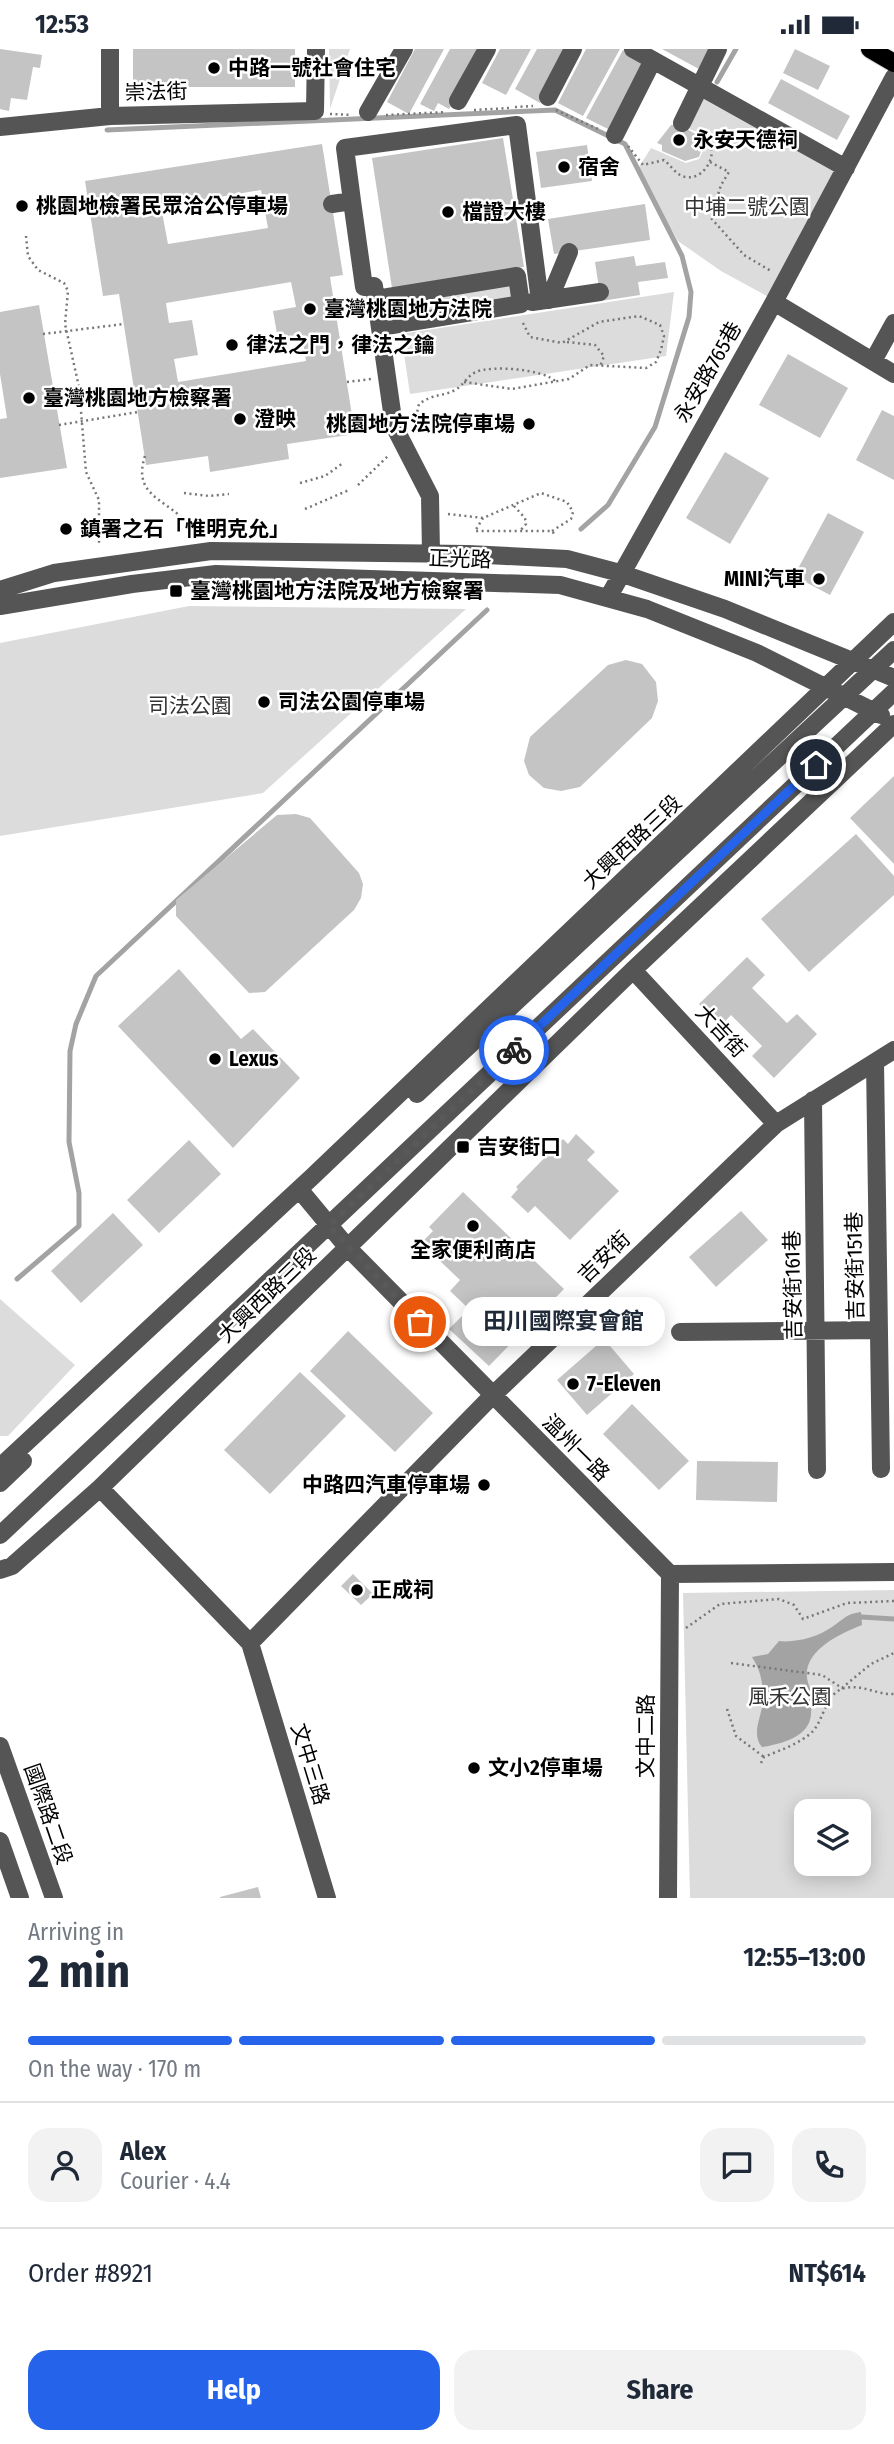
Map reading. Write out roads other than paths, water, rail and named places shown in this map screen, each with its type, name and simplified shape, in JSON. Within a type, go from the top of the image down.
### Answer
[{"type":"main road","points":[[870,49],[894,63]]},
{"type":"street","points":[[110,49],[110,117]]},
{"type":"street","name":"崇法街","points":[[0,127],[110,117],[315,111],[316,49]]},
{"type":"street","points":[[368,112],[404,49]]},
{"type":"street","points":[[458,100],[487,49]]},
{"type":"street","points":[[548,97],[573,49]]},
{"type":"street","points":[[632,49],[846,168]]},
{"type":"street","points":[[682,123],[718,49]]},
{"type":"street","points":[[615,135],[653,60]]},
{"type":"street","name":"永安路765巷","points":[[608,598],[774,302],[894,77]]},
{"type":"street","points":[[431,553],[427,485],[400,442],[387,377],[374,286],[364,287],[345,148],[517,125],[545,300]]},
{"type":"street","points":[[332,204],[352,201]]},
{"type":"street","points":[[545,300],[569,252]]},
{"type":"street","points":[[377,303],[517,276],[521,304]]},
{"type":"street","points":[[380,327],[600,292]]},
{"type":"street","points":[[774,302],[894,374]]},
{"type":"street","points":[[873,361],[894,323]]},
{"type":"street","name":"正光路","points":[[0,590],[54,573],[211,551],[431,553],[566,559],[620,573],[725,609],[894,678]]},
{"type":"street","points":[[117,563],[121,586]]},
{"type":"street","name":"正光路","points":[[0,605],[216,574],[560,585],[647,609],[757,653],[894,723]]},
{"type":"street","name":"大興西路三段","points":[[835,693],[853,662],[894,622]]},
{"type":"street","name":"大興西路三段","points":[[0,1483],[302,1194],[835,693],[873,670],[894,650]]},
{"type":"street","name":"大興西路三段","points":[[0,1535],[894,692]]},
{"type":"street","name":"大興西路三段","points":[[0,1570],[12,1566],[100,1488],[633,970],[894,723]]},
{"type":"street","name":"大吉街","points":[[633,970],[776,1123]]},
{"type":"street","name":"吉安街","points":[[250,1643],[492,1396],[776,1123],[894,1050]]},
{"type":"street","name":"吉安街151巷","points":[[875,1062],[881,1469]]},
{"type":"street","name":"吉安街161巷","points":[[813,1100],[817,1469]]},
{"type":"street","name":"大興西路三段","points":[[0,1467],[302,1194]]},
{"type":"street","name":"溫州一路","points":[[302,1194],[348,1248],[670,1574]]},
{"type":"street","points":[[680,1332],[879,1330]]},
{"type":"street","points":[[100,1488],[250,1643]]},
{"type":"street","points":[[670,1574],[894,1572]]},
{"type":"street","name":"文中二路","points":[[668,1898],[670,1574]]},
{"type":"street","name":"文中三路","points":[[250,1643],[327,1898]]},
{"type":"street","name":"國際路二段","points":[[0,1746],[54,1898]]},
{"type":"street","points":[[0,1841],[20,1898]]},
{"type":"waterway","points":[[717,82],[736,49]]},
{"type":"waterway","points":[[107,130],[555,110],[625,144],[682,256],[691,292],[689,317],[655,427],[608,505],[581,529]]},
{"type":"waterway","points":[[17,1279],[79,1226],[79,1193],[69,1142],[70,1051],[76,1024],[96,976],[487,610]]},
{"type":"waterway","points":[[861,1617],[894,1619]]},
{"type":"place","name":"中路一號社會住宅","points":[[214,68]]},
{"type":"place","name":"永安天德祠","points":[[679,140]]},
{"type":"place","name":"宿舍","points":[[564,167]]},
{"type":"place","name":"桃園地檢署民眾洽公停車場","points":[[22,206]]},
{"type":"place","name":"檔證大樓","points":[[448,212]]},
{"type":"place","name":"臺灣桃園地方法院","points":[[310,309]]},
{"type":"place","name":"律法之門，律法之鑰","points":[[232,345]]},
{"type":"place","name":"臺灣桃園地方檢察署","points":[[29,398]]},
{"type":"place","name":"澄映","points":[[240,419]]},
{"type":"place","name":"桃園地方法院停車場","points":[[529,424]]},
{"type":"place","name":"鎮署之石「惟明克允」","points":[[66,529]]},
{"type":"place","name":"MINI汽車","points":[[819,579]]},
{"type":"place","name":"臺灣桃園地方法院及地方檢察署","points":[[176,591]]},
{"type":"place","name":"司法公園停車場","points":[[264,702]]},
{"type":"place","name":"Lexus","points":[[215,1059]]},
{"type":"place","name":"吉安街口","points":[[463,1147]]},
{"type":"place","name":"全家便利商店","points":[[473,1226]]},
{"type":"place","name":"田川國際宴會館","points":[[420,1322]]},
{"type":"place","name":"7-Eleven","points":[[573,1384]]},
{"type":"place","name":"中路四汽車停車場","points":[[484,1485]]},
{"type":"place","name":"正成祠","points":[[357,1590]]},
{"type":"place","name":"文小2停車場","points":[[474,1768]]},
{"type":"park label","name":"中埔二號公園","points":[[747,207]]},
{"type":"park label","name":"司法公園","points":[[190,706]]},
{"type":"park label","name":"風禾公園","points":[[790,1697]]}]
